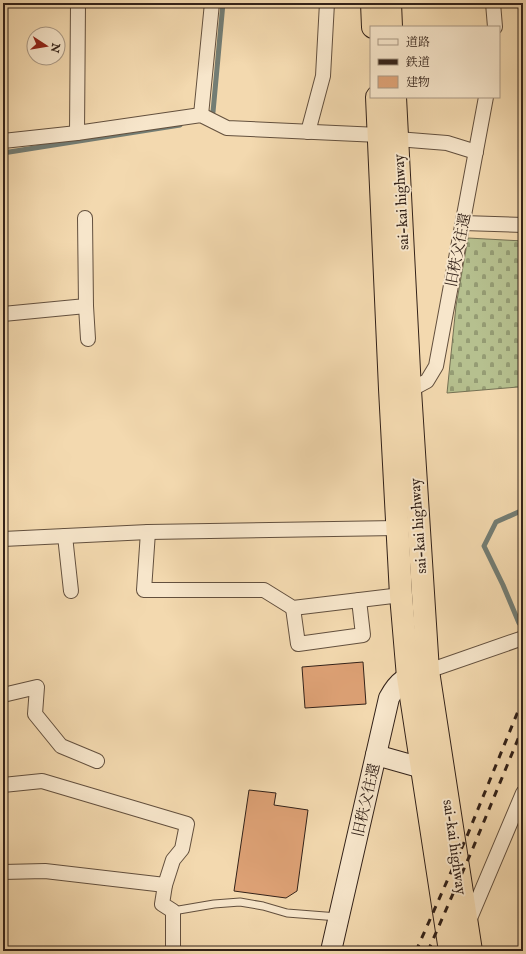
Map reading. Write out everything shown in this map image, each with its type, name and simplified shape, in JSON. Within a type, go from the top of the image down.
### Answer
[{"type":"highway","points":[[372,3],[373,26]]},
{"type":"highway","points":[[390,3],[391,26]]},
{"type":"highway","name":"sai-kai highway","points":[[377,98],[388,137],[410,390],[417,526],[418,674],[422,768],[450,951]]},
{"type":"highway","name":"sai-kai highway","points":[[395,98],[388,137],[390,389],[401,595],[418,674],[471,951]]},
{"type":"street","points":[[77,133],[78,3]]},
{"type":"street","points":[[201,115],[212,3]]},
{"type":"street","points":[[308,132],[323,76],[327,3]]},
{"type":"street","points":[[492,3],[495,26]]},
{"type":"street","name":"旧秩父往還","points":[[410,390],[427,380],[436,366],[486,98]]},
{"type":"street","points":[[3,142],[201,115],[227,128],[388,137],[447,143],[476,152]]},
{"type":"street","points":[[85,218],[88,339]]},
{"type":"street","points":[[463,223],[523,225]]},
{"type":"street","points":[[3,314],[86,306]]},
{"type":"street","points":[[3,539],[148,532],[397,528]]},
{"type":"street","points":[[148,532],[144,590],[264,590],[293,608],[401,595]]},
{"type":"street","points":[[65,536],[70,591]]},
{"type":"street","points":[[293,608],[298,644],[363,635],[359,600]]},
{"type":"street","points":[[418,674],[523,638]]},
{"type":"street","name":"旧秩父往還","points":[[331,951],[389,698],[396,685],[418,674]]},
{"type":"street","points":[[3,695],[37,687],[35,714],[61,746],[97,761]]},
{"type":"street","points":[[376,755],[422,768]]},
{"type":"street","points":[[3,785],[42,781],[187,824],[182,849],[173,860],[165,885],[162,904],[173,911],[173,951]]},
{"type":"street","points":[[457,951],[523,793]]},
{"type":"street","points":[[3,872],[45,871],[165,885]]},
{"type":"lane","points":[[173,911],[214,904],[240,902],[287,913],[339,917]]},
{"type":"green space","points":[[468,238],[523,241],[523,380],[518,387],[447,393],[456,306]]},
{"type":"building","points":[[363,662],[366,704],[305,708],[302,667]]},
{"type":"building","points":[[249,790],[276,793],[274,805],[308,810],[297,891],[286,898],[234,891]]},
{"type":"waterway","points":[[206,116],[213,112],[223,3]]},
{"type":"waterway","points":[[514,3],[523,7]]},
{"type":"waterway","points":[[3,153],[180,125]]},
{"type":"waterway","points":[[519,623],[484,546],[496,522],[523,510]]},
{"type":"railway","points":[[416,951],[467,836],[523,699]]},
{"type":"railway","points":[[428,951],[473,848],[523,727]]}]
